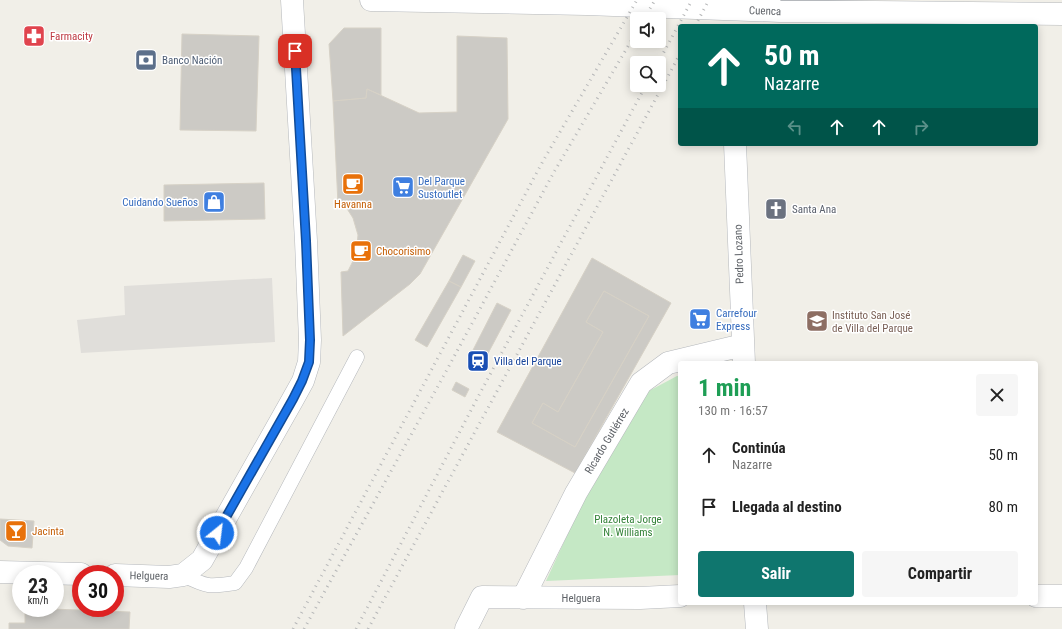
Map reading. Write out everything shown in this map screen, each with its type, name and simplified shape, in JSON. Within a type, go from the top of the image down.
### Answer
[{"type":"street","name":"Helguera","points":[[124,575],[169,577],[183,575],[202,560],[296,393],[309,362],[310,340],[306,241],[292,0]]},
{"type":"street","name":"Cuenca","points":[[371,0],[570,2],[780,12],[1062,14]]},
{"type":"street","name":"Pedro Lozano","points":[[735,146],[743,354]]},
{"type":"street","name":"Ricardo Gutiérrez","points":[[685,361],[743,354]]},
{"type":"street","name":"Ricardo Gutiérrez","points":[[523,598],[576,493],[642,383],[668,363],[678,362]]},
{"type":"street","points":[[0,572],[72,574]]},
{"type":"street","name":"Helguera","points":[[466,629],[482,597],[640,598],[678,596]]},
{"type":"street","points":[[1038,596],[1062,596]]},
{"type":"street","points":[[756,605],[757,629]]},
{"type":"lane","points":[[183,575],[202,584],[213,586],[235,583],[246,568],[357,357]]},
{"type":"shaded area","points":[[272,278],[275,342],[81,353],[77,320],[125,315],[124,286]]},
{"type":"green space","name":"Plazoleta Jorge N. Williams","points":[[678,376],[678,575],[546,581],[588,490],[647,392]]},
{"type":"building","points":[[344,28],[381,28],[381,95],[367,89],[366,98],[333,101],[329,44]]},
{"type":"building","points":[[182,34],[259,36],[256,131],[180,130]]},
{"type":"building","name":"Del Parque Sustoutlet","points":[[457,36],[507,38],[508,119],[420,274],[410,284],[343,336],[341,272],[348,271],[356,255],[358,235],[353,218],[344,204],[338,204],[333,101],[366,98],[367,89],[419,113],[457,112]]},
{"type":"building","name":"Cuidando Sueños","points":[[264,183],[265,219],[164,221],[164,185]]},
{"type":"building","points":[[463,255],[475,261],[461,287],[449,281]]},
{"type":"building","points":[[592,258],[671,303],[575,473],[497,432]],"holes":[[[604,291],[649,316],[575,447],[532,423],[543,403],[558,412],[603,332],[586,322]]]},
{"type":"building","points":[[449,281],[461,287],[427,347],[415,340]]},
{"type":"building","points":[[604,291],[649,316],[575,447],[532,423],[543,403],[558,412],[603,332],[586,322]]},
{"type":"building","points":[[497,303],[511,310],[485,359],[472,352]]},
{"type":"building","points":[[456,382],[469,389],[465,397],[452,390]]},
{"type":"building","name":"Jacinta","points":[[0,519],[34,521],[32,548],[8,546],[0,540]]},
{"type":"building","points":[[64,609],[72,610],[72,617],[124,617],[124,612],[130,612],[129,629],[9,629],[9,623],[25,623],[25,617],[64,617]]},
{"type":"railway","points":[[293,629],[543,161],[637,0]]},
{"type":"railway","points":[[648,12],[655,0]]},
{"type":"railway","points":[[679,24],[692,0]]},
{"type":"railway","points":[[696,24],[709,0]]},
{"type":"railway","points":[[662,56],[678,26]]},
{"type":"railway","points":[[304,629],[554,172],[630,43]]},
{"type":"railway","points":[[368,629],[678,58]]},
{"type":"railway","points":[[356,629],[479,395],[642,92]]},
{"type":"place","name":"Farmacity","points":[[34,36]]},
{"type":"place","name":"Banco Nación","points":[[146,60]]},
{"type":"place","name":"Havanna","points":[[353,184]]},
{"type":"place","name":"Del Parque Sustoutlet","points":[[403,187]]},
{"type":"place","name":"Cuidando Sueños","points":[[214,202]]},
{"type":"place","name":"Santa Ana","points":[[776,209]]},
{"type":"place","name":"Chocorisimo","points":[[361,251]]},
{"type":"place","name":"Carrefour Express","points":[[700,319]]},
{"type":"place","name":"Instituto San José de Villa del Parque","points":[[817,321]]},
{"type":"place","name":"Villa del Parque","points":[[478,361]]},
{"type":"place","name":"Jacinta","points":[[16,531]]},
{"type":"route","points":[[217,533],[293,399],[309,362],[310,340],[306,241],[295,51]]}]
